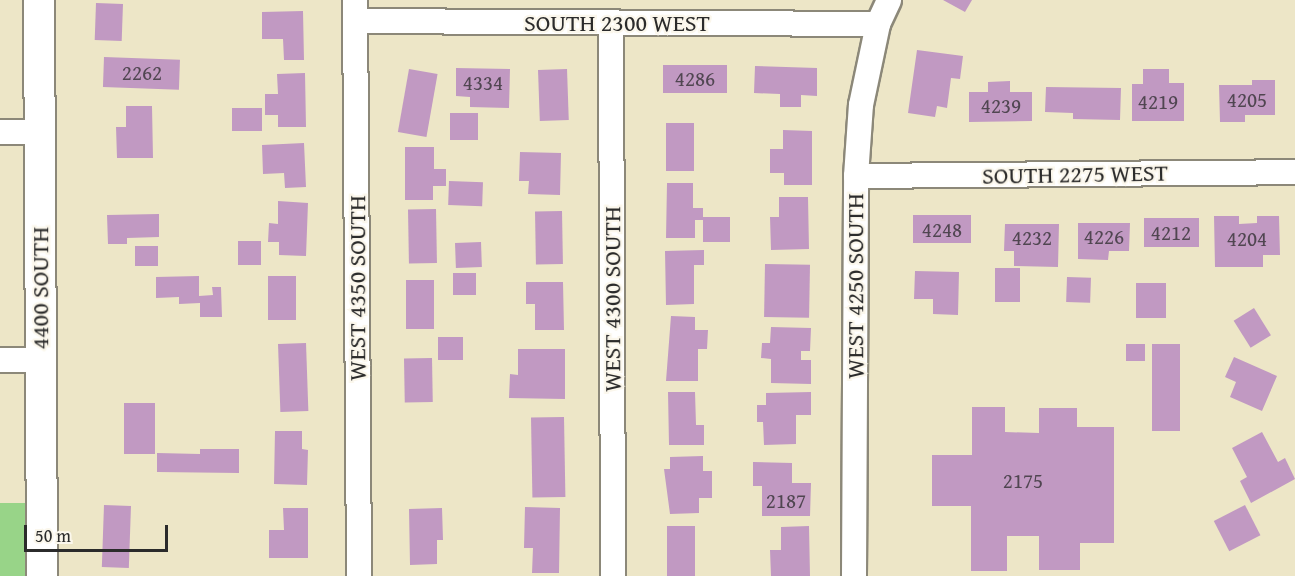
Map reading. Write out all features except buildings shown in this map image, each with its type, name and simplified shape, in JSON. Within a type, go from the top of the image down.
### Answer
[{"type":"street","name":"4400 SOUTH","points":[[39,0],[42,576]]},
{"type":"street","name":"WEST 4250 SOUTH","points":[[854,576],[856,176],[861,105],[878,24],[889,0]]},
{"type":"street","name":"SOUTH 2300 WEST","points":[[356,11],[611,23],[878,24]]},
{"type":"street","name":"WEST 4350 SOUTH","points":[[356,11],[359,576]]},
{"type":"street","name":"WEST 4300 SOUTH","points":[[611,23],[613,576]]},
{"type":"street","points":[[0,132],[39,132]]},
{"type":"street","name":"SOUTH 2275 WEST","points":[[856,176],[1295,172]]},
{"type":"street","points":[[0,360],[41,360]]},
{"type":"green space","points":[[0,503],[26,503],[26,576],[0,576]]}]
